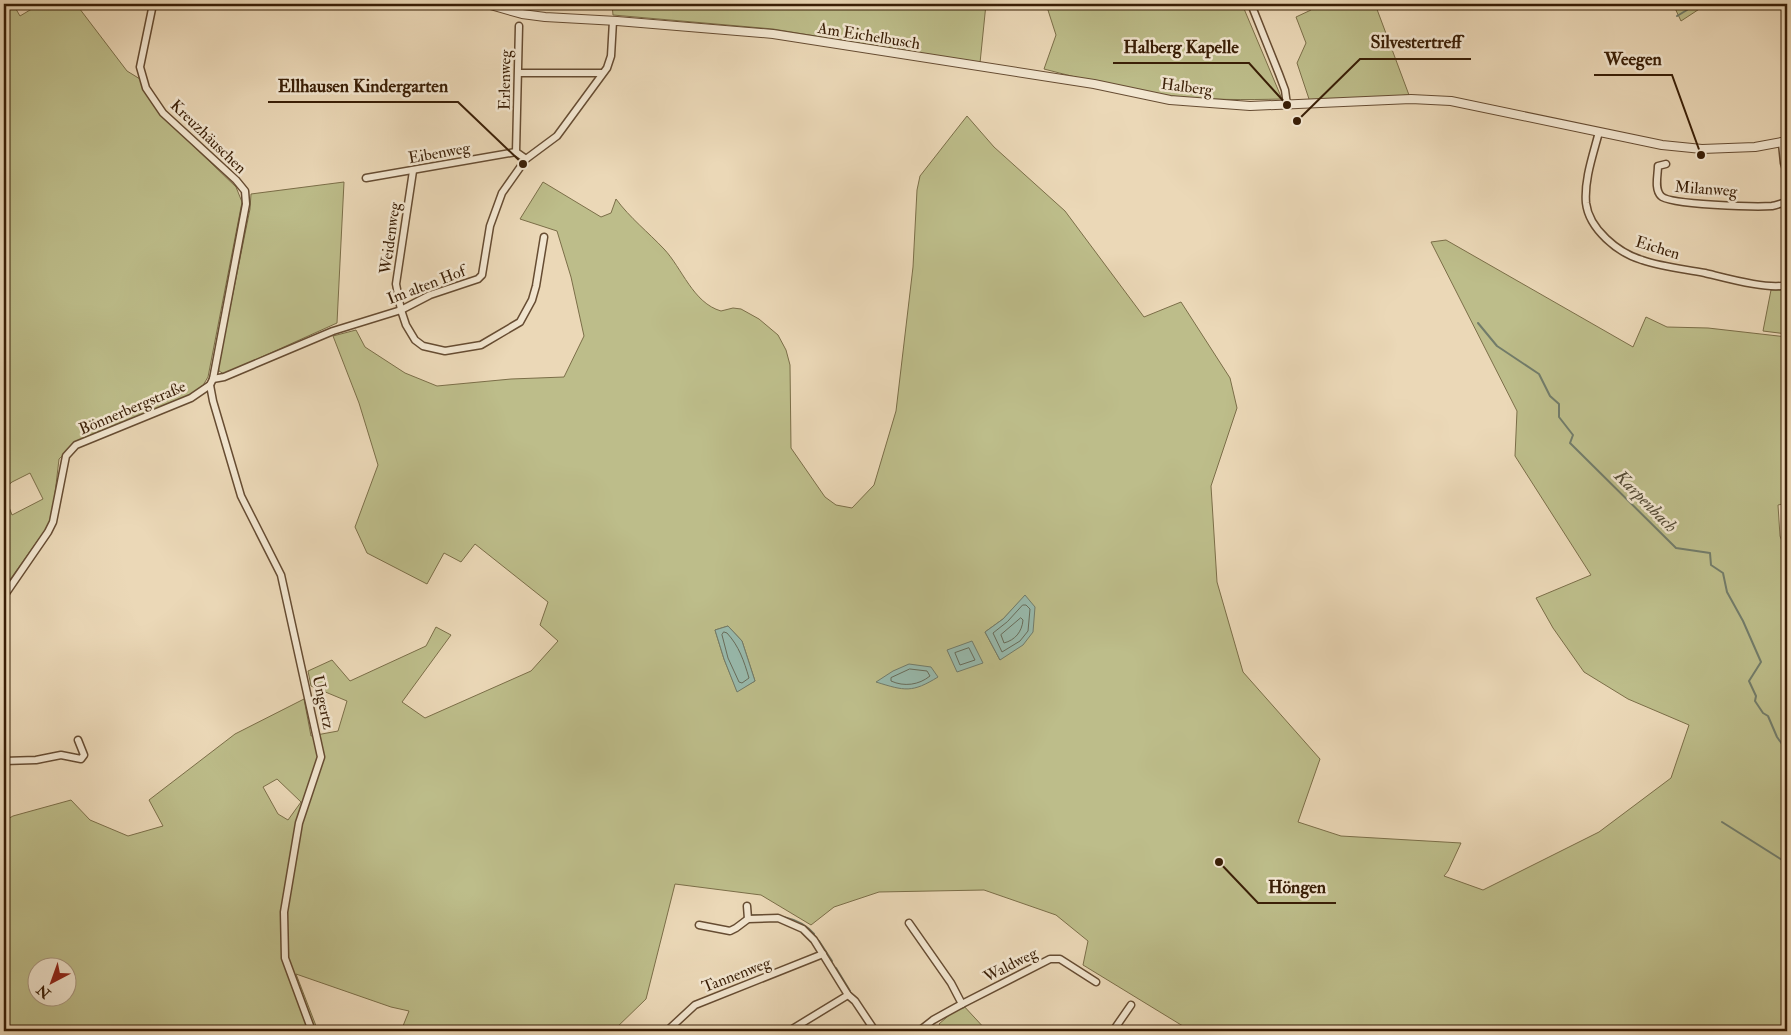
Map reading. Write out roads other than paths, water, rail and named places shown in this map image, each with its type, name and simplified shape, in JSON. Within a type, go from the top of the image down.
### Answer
[{"type":"street","name":"Kreuzhäuschen","points":[[152,4],[140,67],[146,88],[163,112],[236,180],[245,191],[246,204],[212,382]]},
{"type":"street","name":"Am Eichelbusch","points":[[487,4],[522,14],[545,17],[773,34],[979,65]]},
{"type":"street","points":[[1251,4],[1285,90],[1287,105]]},
{"type":"street","name":"Im alten Hof","points":[[212,382],[333,332],[401,310],[430,295],[478,279],[482,275],[490,226],[502,193],[526,160],[557,136],[607,68],[611,56],[613,21]]},
{"type":"street","name":"Erlenweg","points":[[516,152],[519,26]]},
{"type":"street","name":"Halberg","points":[[979,65],[1094,84],[1170,100],[1250,106],[1411,99],[1451,101],[1662,145],[1693,148],[1755,147],[1785,142]]},
{"type":"street","points":[[519,73],[602,73]]},
{"type":"street","name":"Eichen","points":[[1599,132],[1589,171],[1586,204],[1592,222],[1607,239],[1622,250],[1647,262],[1753,283],[1787,286]]},
{"type":"street","points":[[1785,142],[1784,163],[1787,173]]},
{"type":"street","points":[[516,152],[526,160]]},
{"type":"street","name":"Eibenweg","points":[[366,178],[516,152]]},
{"type":"street","name":"Milanweg","points":[[1666,164],[1658,166],[1658,191],[1668,201],[1714,205],[1774,206],[1787,202]]},
{"type":"street","name":"Weidenweg","points":[[413,170],[396,284],[401,310],[411,333],[415,340],[423,346],[445,351],[481,345],[520,322],[536,286],[544,237]]},
{"type":"street","name":"Bönnerbergstraße","points":[[4,596],[53,522],[66,456],[76,445],[191,398],[212,382]]},
{"type":"street","name":"Ungertz","points":[[212,382],[213,401],[241,496],[281,574],[322,757],[299,823],[284,912],[285,958],[312,1031]]},
{"type":"street","points":[[4,762],[36,760],[61,755],[81,760],[84,755],[78,740]]},
{"type":"street","points":[[747,906],[748,919]]},
{"type":"street","points":[[699,925],[730,931],[748,919],[778,918],[803,929],[814,940],[848,995],[855,1002],[874,1031]]},
{"type":"street","points":[[908,923],[951,983],[962,1004]]},
{"type":"street","name":"Tannenweg","points":[[667,1031],[695,1005],[823,954]]},
{"type":"street","name":"Waldweg","points":[[919,1031],[962,1004],[1050,959],[1060,959],[1096,982]]},
{"type":"street","points":[[789,1031],[848,995]]},
{"type":"street","points":[[1113,1031],[1132,1005]]},
{"type":"water","points":[[1025,595],[1035,607],[1033,632],[1023,645],[1000,660],[985,632],[1003,619]]},
{"type":"water","points":[[728,626],[742,641],[755,681],[737,692],[715,630]]},
{"type":"water","points":[[972,641],[983,663],[957,672],[947,650]]},
{"type":"water","points":[[909,664],[931,667],[938,677],[921,686],[908,689],[876,682],[893,671]]},
{"type":"waterway","points":[[1677,16],[1687,10],[1691,4]]},
{"type":"waterway","name":"Karpenbach","points":[[1478,323],[1497,346],[1539,374],[1550,396],[1559,404],[1559,417],[1573,435],[1570,443],[1676,548],[1710,553],[1711,565],[1723,573],[1727,592],[1743,621],[1761,662],[1749,681],[1756,696],[1755,701],[1763,713],[1768,716],[1777,737],[1787,751]]},
{"type":"waterway","points":[[1722,822],[1787,863]]},
{"type":"waterway","points":[[750,911],[751,915],[785,917],[801,923],[814,934]]},
{"type":"waterway","points":[[819,941],[832,961]]},
{"type":"waterway","points":[[836,968],[850,991]]},
{"type":"place","name":"Halberg Kapelle","points":[[1287,105]]},
{"type":"place","name":"Silvestertreff","points":[[1297,121]]},
{"type":"place","name":"Weegen","points":[[1701,155]]},
{"type":"place","name":"Ellhausen Kindergarten","points":[[523,164]]},
{"type":"place","name":"Höngen","points":[[1219,862]]}]
